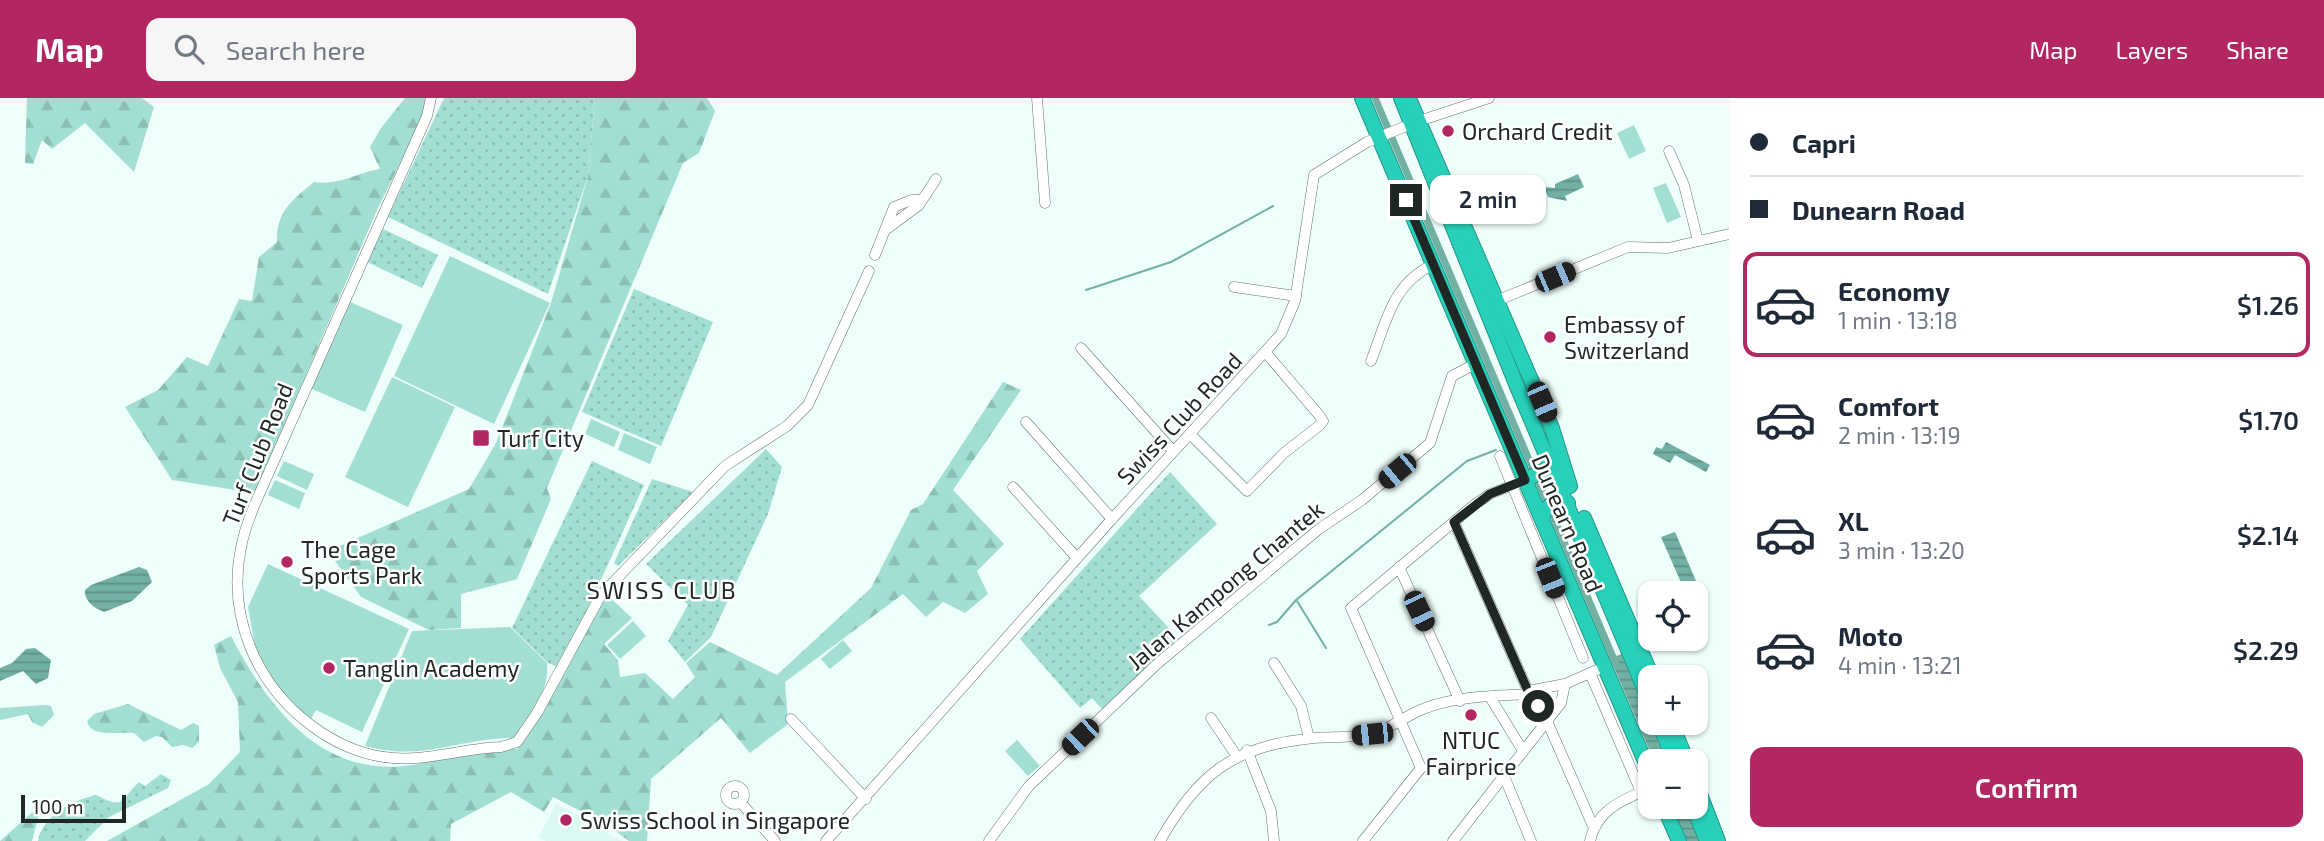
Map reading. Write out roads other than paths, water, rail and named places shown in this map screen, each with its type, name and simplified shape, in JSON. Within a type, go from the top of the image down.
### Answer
[{"type":"highway","name":"Dunearn Road","points":[[1362,98],[1382,136],[1477,363],[1518,482],[1542,517],[1640,749]]},
{"type":"highway","points":[[1401,98],[1550,463],[1629,636],[1645,665]]},
{"type":"highway","points":[[1409,98],[1410,124],[1496,301],[1552,428],[1573,492],[1638,665]]},
{"type":"highway","points":[[1516,384],[1523,378],[1525,368]]},
{"type":"highway","points":[[1518,482],[1547,469],[1550,463]]},
{"type":"highway","points":[[1542,517],[1545,509],[1555,502],[1568,503]]},
{"type":"highway","points":[[1708,815],[1718,841]]},
{"type":"highway","points":[[1669,819],[1679,841]]},
{"type":"highway","points":[[1698,819],[1707,841]]},
{"type":"street","name":"Turf Club Road","points":[[431,98],[427,116],[248,523],[239,564],[242,626],[254,658],[271,688],[289,708],[316,729],[350,747],[382,757],[434,755],[461,749],[501,747],[517,742],[552,689],[588,615],[611,584],[725,466],[787,426],[808,405],[869,271]]},
{"type":"street","points":[[1037,98],[1045,203]]},
{"type":"street","points":[[1382,136],[1489,98]]},
{"type":"street","name":"Swiss Club Road","points":[[826,841],[1173,451],[1281,334],[1296,296],[1314,175],[1382,136]]},
{"type":"street","points":[[1669,151],[1684,186],[1698,241]]},
{"type":"street","points":[[885,230],[922,200],[936,179]]},
{"type":"street","points":[[875,255],[894,206],[922,200]]},
{"type":"street","points":[[893,212],[908,213]]},
{"type":"street","points":[[1496,301],[1629,247],[1668,248],[1729,234]]},
{"type":"street","points":[[1371,361],[1403,284],[1416,272],[1434,264]]},
{"type":"street","points":[[1234,287],[1296,296]]},
{"type":"street","points":[[1081,348],[1173,451]]},
{"type":"street","points":[[1190,434],[1247,491],[1284,453],[1320,425],[1323,421],[1320,415],[1266,353]]},
{"type":"street","name":"Jalan Kampong Chantek","points":[[989,841],[1029,786],[1157,664],[1319,529],[1362,500],[1430,443],[1452,376],[1477,363]]},
{"type":"street","points":[[1027,422],[1112,519]]},
{"type":"street","name":"Dunearn Road","points":[[1500,456],[1518,482],[1583,658]]},
{"type":"street","points":[[1363,841],[1421,768],[1351,608],[1490,494],[1518,482]]},
{"type":"street","points":[[1013,487],[1077,558]]},
{"type":"street","points":[[1454,522],[1529,693],[1547,721],[1593,826]]},
{"type":"street","points":[[1399,566],[1460,701]]},
{"type":"street","points":[[1274,663],[1301,706],[1309,738]]},
{"type":"street","points":[[1160,841],[1191,792],[1236,755],[1247,750],[1309,738],[1372,734],[1424,708],[1529,693],[1565,684],[1606,666]]},
{"type":"street","points":[[1590,673],[1638,773]]},
{"type":"street","points":[[1453,841],[1464,836],[1504,776],[1561,703],[1565,684]]},
{"type":"street","points":[[1490,697],[1523,751]]},
{"type":"street","points":[[1211,718],[1236,755]]},
{"type":"street","points":[[791,719],[866,799]]},
{"type":"street","points":[[1247,750],[1271,811],[1274,841]]},
{"type":"street","points":[[1504,776],[1531,841]]},
{"type":"street","points":[[1590,841],[1593,826],[1612,805],[1638,794]]},
{"type":"street","points":[[740,802],[775,841]]},
{"type":"waterway","points":[[1375,98],[1616,664]]},
{"type":"waterway","points":[[1086,290],[1171,262],[1273,206]]},
{"type":"waterway","points":[[1269,625],[1277,622],[1296,600],[1467,461],[1496,450]]},
{"type":"waterway","points":[[1297,601],[1326,648]]},
{"type":"place","name":"Orchard Credit","points":[[1448,131]]},
{"type":"place","name":"Embassy of Switzerland","points":[[1550,337]]},
{"type":"place","name":"Turf City","points":[[481,438]]},
{"type":"place","name":"The Cage Sports Park","points":[[287,562]]},
{"type":"place","name":"Tanglin Academy","points":[[329,668]]},
{"type":"place","name":"NTUC Fairprice","points":[[1471,715]]},
{"type":"place","name":"Swiss School in Singapore","points":[[566,820]]},
{"type":"district","name":"SWISS CLUB","points":[[662,589]]}]
